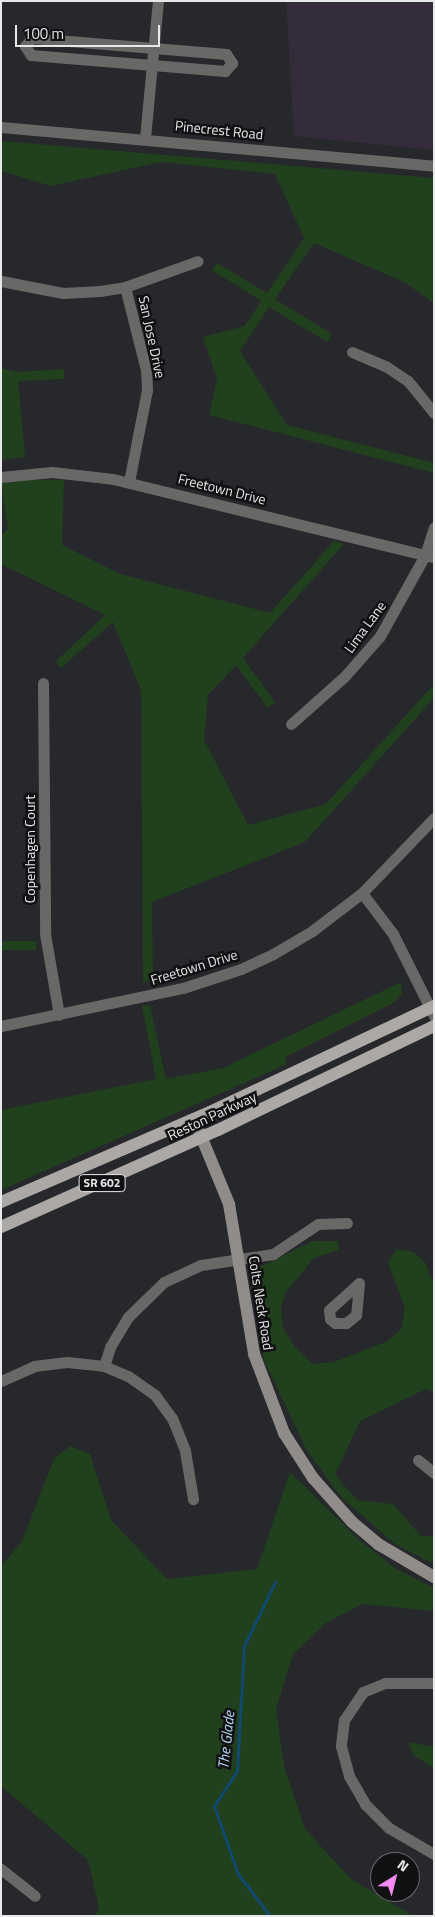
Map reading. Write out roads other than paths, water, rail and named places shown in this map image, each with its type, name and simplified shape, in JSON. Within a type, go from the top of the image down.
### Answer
[{"type":"main road","name":"Reston Parkway","points":[[1,1202],[194,1119],[432,1010]]},
{"type":"main road","name":"Reston Parkway","points":[[1,1227],[202,1137],[434,1026]]},
{"type":"street","points":[[145,138],[158,1]]},
{"type":"street","points":[[32,38],[154,47],[226,54],[232,63],[225,71],[31,55],[25,46],[32,38]]},
{"type":"street","name":"Pinecrest Road","points":[[1,127],[145,138],[434,166]]},
{"type":"street","points":[[1,281],[63,293],[125,287],[198,261]]},
{"type":"street","name":"San Jose Drive","points":[[125,287],[146,370],[147,390],[129,482]]},
{"type":"street","points":[[352,352],[387,367],[408,381],[434,413]]},
{"type":"street","name":"Freetown Drive","points":[[1,477],[52,472],[129,482],[430,556]]},
{"type":"street","name":"Lima Lane","points":[[291,724],[363,658],[380,636],[430,556],[434,527]]},
{"type":"street","name":"Copenhagen Court","points":[[43,682],[45,934],[59,1015]]},
{"type":"street","name":"Freetown Drive","points":[[1,1026],[183,988],[241,969],[312,931],[362,893],[434,818]]},
{"type":"street","points":[[362,893],[393,934],[432,1010]]},
{"type":"street","name":"Colts Neck Road","points":[[194,1119],[229,1204],[239,1258],[247,1324],[262,1383],[298,1457],[352,1522],[378,1544],[434,1577]]},
{"type":"street","points":[[104,1366],[117,1334],[154,1289],[201,1265],[273,1254],[318,1224],[347,1223]]},
{"type":"street","points":[[1,1381],[18,1372],[50,1363],[104,1366],[142,1384],[166,1408],[185,1451],[193,1499]]},
{"type":"street","points":[[418,1460],[434,1473]]},
{"type":"street","points":[[434,1683],[392,1682],[363,1692],[344,1720],[341,1746],[349,1776],[365,1804],[389,1828],[434,1854]]},
{"type":"street","points":[[1,1869],[35,1896]]},
{"type":"waterway","name":"The Glade","points":[[270,1916],[238,1874],[214,1806],[237,1771],[244,1646],[275,1582]]}]
